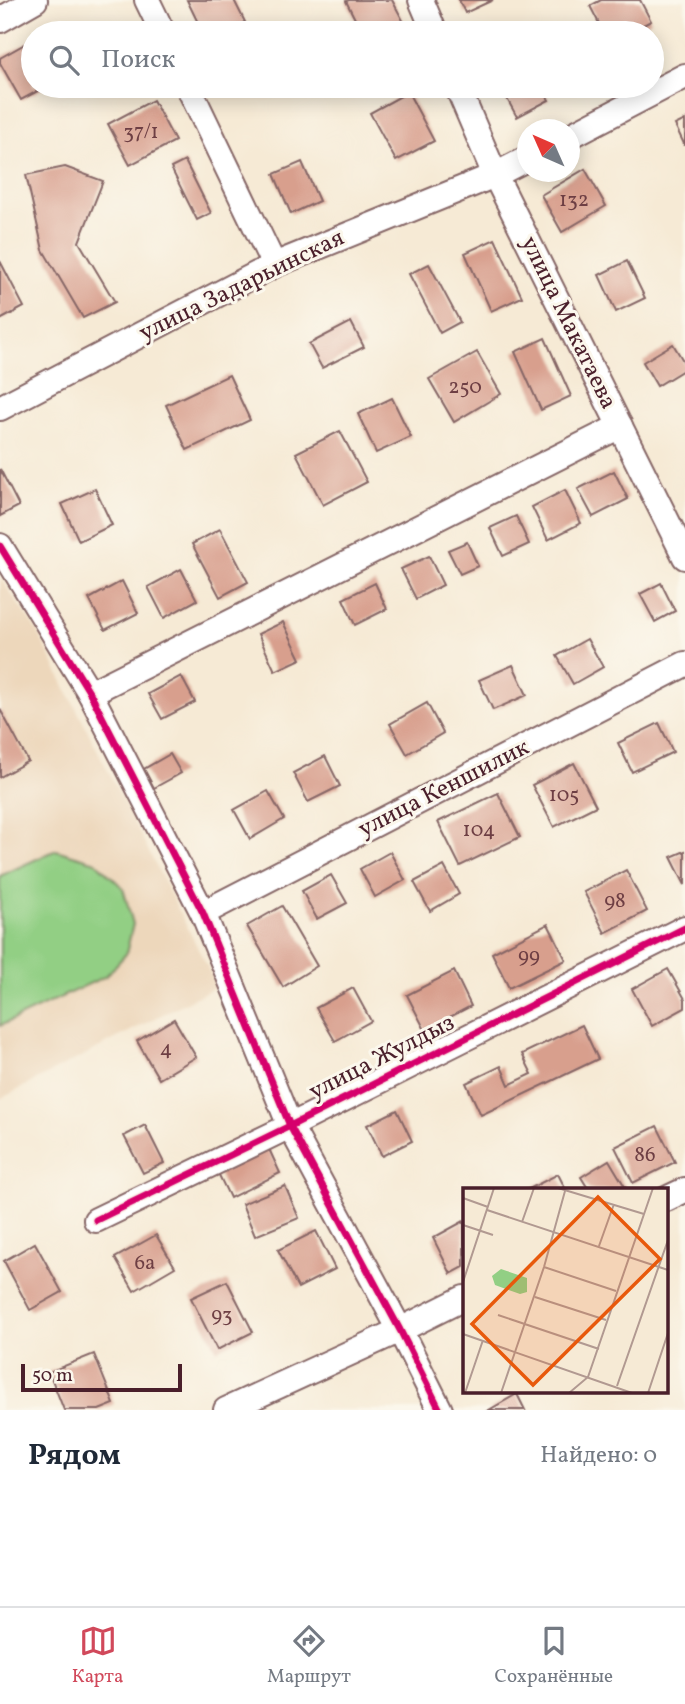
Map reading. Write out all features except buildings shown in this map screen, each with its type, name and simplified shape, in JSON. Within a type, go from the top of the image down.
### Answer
[{"type":"street","points":[[0,20],[36,0]]},
{"type":"street","points":[[147,0],[157,21]]},
{"type":"street","points":[[421,0],[430,21]]},
{"type":"street","points":[[664,87],[685,76]]},
{"type":"street","points":[[194,98],[274,265]]},
{"type":"street","name":"улица Макатаева","points":[[462,98],[495,175],[685,557]]},
{"type":"street","points":[[580,130],[642,98]]},
{"type":"street","name":"улица Задарьинская","points":[[0,408],[274,265],[495,175],[517,163]]},
{"type":"street","points":[[90,693],[620,426]]},
{"type":"street","points":[[0,546],[90,693],[203,913],[290,1126],[440,1410]]},
{"type":"street","name":"улица Кеншилик","points":[[203,913],[685,664]]},
{"type":"street","name":"улица Жулдыз","points":[[96,1220],[685,928]]},
{"type":"street","points":[[668,1198],[685,1190]]},
{"type":"street","points":[[226,1410],[463,1298]]},
{"type":"shaded area","points":[[0,578],[37,631],[217,986],[0,1099]]},
{"type":"green space","points":[[56,850],[96,862],[123,888],[133,924],[126,954],[106,976],[0,1026],[0,876]]},
{"type":"cycle path","points":[[0,546],[90,693],[203,913],[290,1126],[440,1410]]},
{"type":"cycle path","points":[[96,1220],[685,928]]}]
